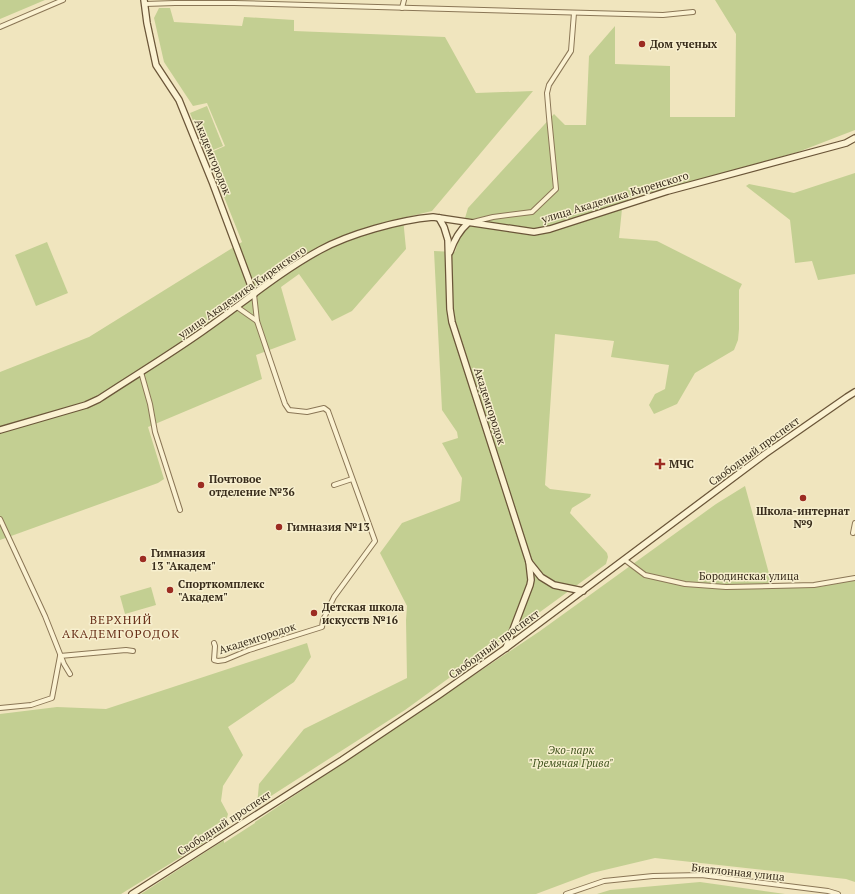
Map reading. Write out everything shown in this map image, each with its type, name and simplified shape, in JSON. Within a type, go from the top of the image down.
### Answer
[{"type":"main road","name":"Академгородок","points":[[145,2],[147,23],[156,65],[179,100],[213,184],[254,294]]},
{"type":"main road","name":"улица Академика Киренского","points":[[0,430],[86,405],[141,372],[204,331],[254,294],[311,255],[333,244],[381,227],[424,218],[439,218],[534,232],[550,229],[668,191],[846,143],[855,138]]},
{"type":"main road","name":"Академгородок","points":[[439,218],[447,235],[449,254],[450,309],[452,322],[529,562]]},
{"type":"main road","points":[[449,254],[454,240],[460,230],[468,223]]},
{"type":"main road","name":"Свободный проспект","points":[[132,894],[342,760],[439,695],[506,648],[765,454],[855,392]]},
{"type":"main road","points":[[529,562],[541,578],[554,585],[583,591]]},
{"type":"main road","points":[[506,648],[530,585],[531,580],[529,562]]},
{"type":"street","points":[[0,27],[63,0]]},
{"type":"street","points":[[402,8],[404,0]]},
{"type":"street","name":"Академгородок","points":[[145,2],[234,3],[664,15],[693,12]]},
{"type":"street","points":[[468,223],[493,217],[532,212],[556,189],[548,117],[547,93],[550,85],[571,51],[574,13]]},
{"type":"street","name":"Академгородок","points":[[214,643],[214,660],[222,661],[249,650],[322,628],[323,620],[334,597],[375,541],[328,411],[324,408],[307,412],[289,410],[285,404],[257,321],[254,294]]},
{"type":"street","points":[[237,307],[257,321]]},
{"type":"street","points":[[141,372],[150,404],[155,432],[180,510]]},
{"type":"street","points":[[334,486],[352,479]]},
{"type":"street","points":[[0,519],[45,616],[60,656],[70,674]]},
{"type":"street","points":[[853,533],[855,523]]},
{"type":"street","name":"Бородинская улица","points":[[625,560],[645,575],[685,584],[726,587],[807,585],[855,578]]},
{"type":"street","points":[[60,656],[126,650],[133,651]]},
{"type":"street","points":[[0,708],[31,705],[52,698],[60,656]]},
{"type":"street","name":"Биатлонная улица","points":[[566,894],[604,881],[653,876],[683,875],[708,876],[828,891],[838,894]]},
{"type":"green space","points":[[0,0],[45,0],[0,19]]},
{"type":"green space","points":[[715,0],[855,0],[855,130],[798,152],[629,198],[622,209],[619,238],[657,241],[742,284],[739,290],[738,340],[734,350],[695,373],[677,404],[654,414],[649,405],[655,394],[665,389],[669,365],[611,357],[614,341],[555,334],[545,485],[550,489],[591,494],[590,497],[572,508],[570,513],[607,553],[608,557],[606,564],[405,710],[257,805],[259,784],[304,729],[407,678],[407,606],[380,553],[402,523],[460,501],[462,478],[442,443],[458,438],[457,432],[442,410],[434,251],[455,252],[468,208],[554,114],[565,125],[586,125],[589,56],[615,26],[615,64],[670,66],[670,117],[735,117],[736,34]]},
{"type":"green space","points":[[159,8],[170,8],[174,22],[242,26],[244,17],[294,20],[294,31],[445,37],[476,93],[533,91],[432,211],[403,218],[406,249],[352,311],[332,321],[299,274],[281,287],[296,340],[256,355],[262,379],[148,427],[164,479],[158,483],[0,540],[0,372],[89,337],[242,242],[207,154],[225,146],[207,103],[193,106],[164,62],[154,18]]},
{"type":"green space","points":[[207,106],[223,146],[206,153],[190,113]]},
{"type":"green space","points":[[855,173],[855,274],[818,280],[812,261],[795,263],[790,220],[746,186],[749,184],[794,193]]},
{"type":"green space","points":[[47,242],[68,293],[36,306],[15,255]]},
{"type":"green space","name":"Эко-парк \"Гремячая Грива\"","points":[[745,486],[773,588],[819,587],[855,580],[855,882],[846,879],[655,858],[592,873],[536,894],[141,894],[224,840],[224,843],[255,823],[540,631],[716,504]]},
{"type":"green space","points":[[151,587],[156,605],[125,614],[120,596]]},
{"type":"green space","points":[[307,643],[311,657],[294,682],[228,727],[243,755],[223,786],[221,801],[228,814],[223,831],[121,894],[0,894],[0,714],[57,707],[106,709]]},
{"type":"green space","points":[[700,882],[785,894],[597,894],[610,890]]},
{"type":"place","name":"Дом ученых","points":[[642,44]]},
{"type":"place","name":"МЧС","points":[[660,464]]},
{"type":"place","name":"Почтовое отделение №36","points":[[201,485]]},
{"type":"place","name":"Школа-интернат №9","points":[[803,498]]},
{"type":"place","name":"Гимназия №13","points":[[279,527]]},
{"type":"place","name":"Гимназия 13 \"Академ\"","points":[[143,559]]},
{"type":"place","name":"Спорткомплекс \"Академ\"","points":[[170,590]]},
{"type":"place","name":"Детская школа искусств №16","points":[[314,613]]},
{"type":"district","name":"ВЕРХНИЙ АКАДЕМГОРОДОК","points":[[121,626]]}]
